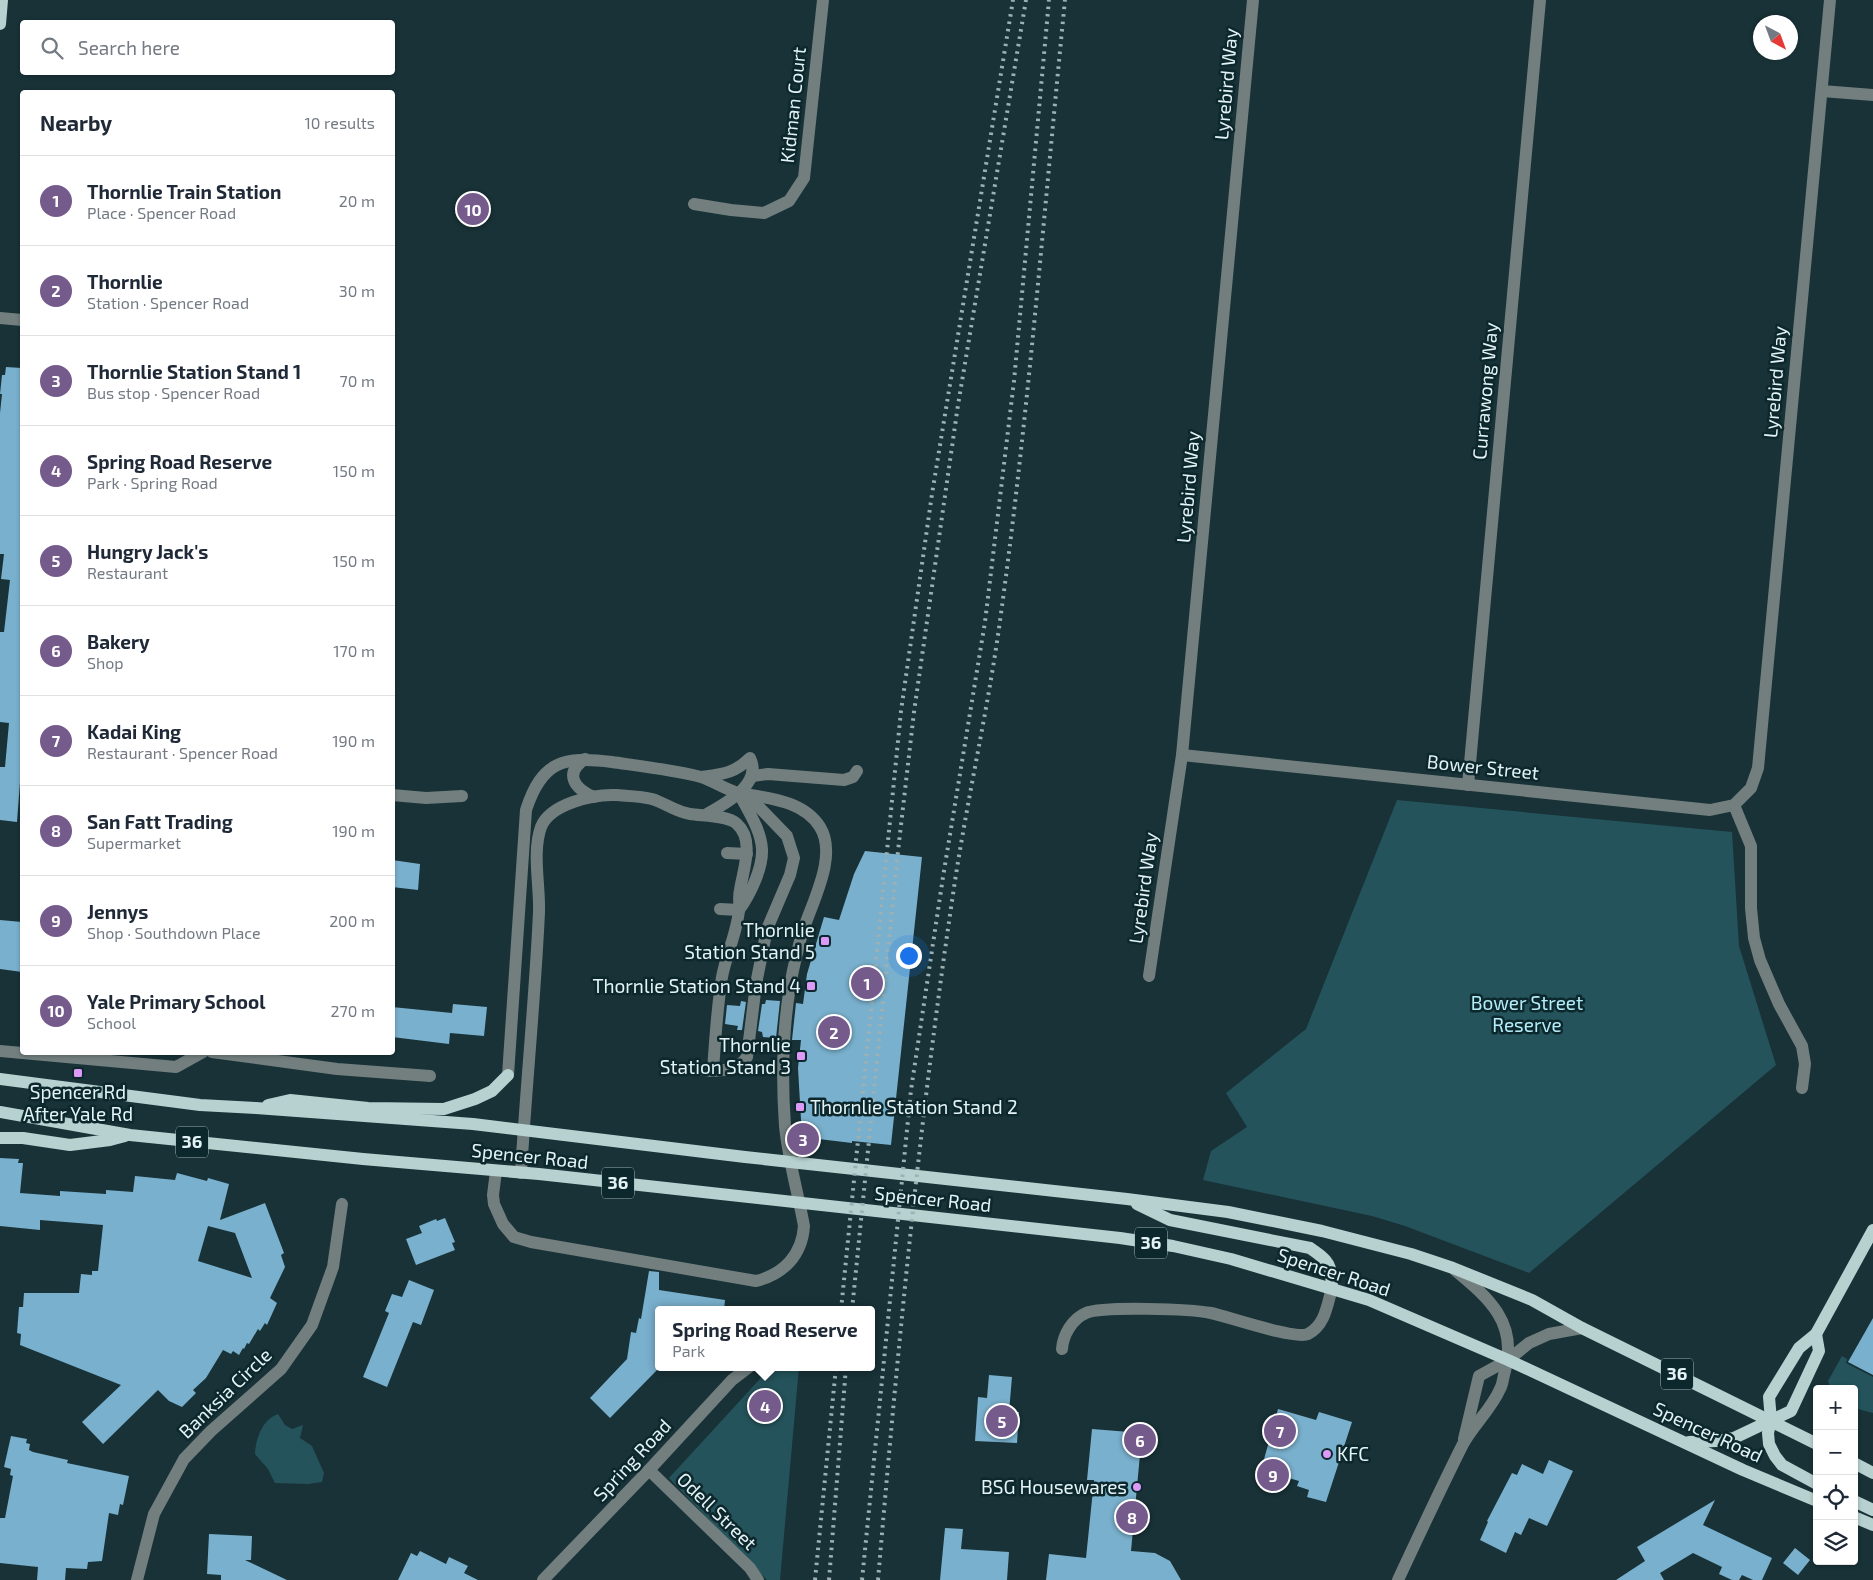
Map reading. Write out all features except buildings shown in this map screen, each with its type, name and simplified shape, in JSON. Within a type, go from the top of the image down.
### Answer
[{"type":"main road","points":[[0,24],[2,0]]},
{"type":"main road","points":[[256,1108],[290,1100],[368,1108],[444,1109],[475,1099],[492,1091],[508,1075]]},
{"type":"main road","name":"Spencer Road","points":[[0,1080],[200,1105],[473,1124],[1228,1212],[1322,1231],[1411,1254],[1453,1268],[1532,1300],[1582,1328],[1813,1442]]},
{"type":"main road","name":"Spencer Road","points":[[0,1112],[130,1135],[363,1160],[521,1173],[1120,1238],[1173,1246],[1230,1259],[1369,1300],[1508,1360],[1813,1499]]},
{"type":"main road","points":[[0,1138],[23,1138],[70,1145],[110,1140],[130,1135]]},
{"type":"main road","points":[[1127,1199],[1170,1220],[1310,1248],[1328,1261],[1332,1276],[1332,1288]]},
{"type":"main road","points":[[1813,1482],[1782,1466],[1774,1456],[1769,1444],[1768,1433],[1771,1420],[1769,1397],[1799,1348],[1816,1334],[1873,1230]]},
{"type":"main road","points":[[1686,1442],[1717,1441],[1734,1438],[1791,1411],[1819,1351],[1816,1334]]},
{"type":"main road","points":[[1858,1465],[1873,1473]]},
{"type":"main road","points":[[1858,1503],[1873,1510]]},
{"type":"main road","points":[[1858,1519],[1873,1525]]},
{"type":"street","name":"Kidman Court","points":[[694,204],[764,213],[788,201],[804,178],[823,0]]},
{"type":"street","name":"Lyrebird Way","points":[[1150,976],[1182,755],[1253,0]]},
{"type":"street","name":"Currawong Way","points":[[1468,785],[1540,0]]},
{"type":"street","name":"Lyrebird Way","points":[[1734,805],[1751,788],[1758,768],[1830,0]]},
{"type":"street","points":[[1822,91],[1873,95]]},
{"type":"street","points":[[0,318],[20,320]]},
{"type":"street","name":"Bower Street","points":[[1182,755],[1710,810],[1734,805]]},
{"type":"street","points":[[702,778],[729,773],[740,768],[750,758],[754,766],[753,776],[739,792],[705,815]]},
{"type":"street","points":[[585,759],[575,769],[574,778],[576,786],[582,792],[594,797]]},
{"type":"street","points":[[496,1171],[493,1195],[494,1204],[503,1224],[514,1237],[531,1242],[756,1282],[770,1278],[784,1268],[796,1254],[803,1240],[804,1226],[786,1128],[783,1080],[786,1022],[792,976],[802,933],[826,860],[826,843],[820,827],[808,814],[788,802],[721,787],[702,778],[634,765],[585,759],[554,766],[538,780],[526,810],[508,1075]]},
{"type":"street","points":[[753,776],[768,774],[844,780],[853,778],[857,771]]},
{"type":"street","points":[[739,792],[757,805],[787,836],[794,858],[790,875],[767,929],[756,984],[748,1057],[741,1065],[729,1070],[708,1071],[712,1015],[720,963],[739,910],[750,895],[760,864],[762,848],[757,830],[739,792]]},
{"type":"street","points":[[395,795],[426,798],[462,796]]},
{"type":"street","points":[[521,1173],[539,911],[537,842],[542,825],[552,812],[567,804],[610,795],[653,799],[672,809],[688,814],[705,815],[736,822],[744,833],[746,854],[739,891],[739,910]]},
{"type":"street","points":[[1734,805],[1751,846],[1751,908],[1754,938],[1760,960],[1775,996],[1802,1046],[1804,1064],[1802,1088]]},
{"type":"street","points":[[727,853],[746,854]]},
{"type":"street","points":[[720,909],[739,910]]},
{"type":"street","points":[[0,1052],[20,1054]]},
{"type":"street","points":[[33,1055],[176,1068],[198,1055]]},
{"type":"street","points":[[234,1055],[337,1069],[430,1076]]},
{"type":"street","name":"Banksia Circle","points":[[136,1580],[154,1514],[184,1459],[211,1431],[280,1369],[312,1325],[333,1267],[342,1204]]},
{"type":"street","points":[[1398,1580],[1463,1444],[1500,1389],[1508,1360],[1508,1340],[1504,1323],[1476,1287],[1453,1268]]},
{"type":"street","points":[[1062,1350],[1063,1340],[1075,1320],[1087,1312],[1128,1308],[1209,1313],[1291,1334],[1306,1335],[1323,1320],[1332,1288]]},
{"type":"street","points":[[1463,1444],[1479,1376],[1508,1360],[1529,1343],[1542,1337],[1582,1328]]},
{"type":"street","name":"Spring Road","points":[[543,1580],[732,1380],[744,1371]]},
{"type":"street","name":"Odell Street","points":[[649,1470],[750,1568],[758,1580]]},
{"type":"green space","name":"Bower Street Reserve","points":[[1397,800],[1732,832],[1739,946],[1776,1065],[1529,1273],[1405,1226],[1372,1216],[1203,1180],[1211,1151],[1247,1127],[1226,1093],[1306,1029]]},
{"type":"green space","points":[[1842,1356],[1847,1359],[1846,1363],[1873,1377],[1873,1413],[1858,1409],[1858,1385],[1830,1385],[1828,1381]]},
{"type":"green space","points":[[767,1371],[799,1371],[780,1580],[767,1580],[669,1478]]},
{"type":"green space","points":[[278,1414],[285,1425],[292,1429],[303,1425],[300,1438],[312,1446],[324,1473],[322,1482],[308,1484],[275,1483],[268,1469],[255,1454],[261,1430],[272,1417]]},
{"type":"railway","points":[[841,1306],[901,711],[932,494],[1013,0]]},
{"type":"railway","points":[[852,1306],[898,851],[914,712],[958,405],[1026,0]]},
{"type":"railway","points":[[862,1580],[911,1090],[943,877],[985,622],[1014,381],[1049,0]]},
{"type":"railway","points":[[878,1580],[902,1317],[942,968],[955,881],[999,628],[1019,472],[1065,0]]},
{"type":"railway","points":[[815,1580],[836,1371]]},
{"type":"railway","points":[[829,1580],[846,1371]]},
{"type":"place","name":"Yale Primary School","points":[[473,209]]},
{"type":"place","name":"Thornlie Station Stand 5","points":[[825,941]]},
{"type":"place","name":"Thornlie Train Station","points":[[867,983]]},
{"type":"place","name":"Thornlie Station Stand 4","points":[[811,986]]},
{"type":"place","name":"Thornlie","points":[[834,1032]]},
{"type":"place","name":"Thornlie Station Stand 3","points":[[801,1056]]},
{"type":"place","name":"Spencer Rd After Yale Rd","points":[[78,1073]]},
{"type":"place","name":"Thornlie Station Stand 2","points":[[800,1107]]},
{"type":"place","name":"Thornlie Station Stand 1","points":[[803,1139]]},
{"type":"place","name":"Spring Road Reserve","points":[[765,1406]]},
{"type":"place","name":"Hungry Jack's","points":[[1002,1421]]},
{"type":"place","name":"Kadai King","points":[[1280,1431]]},
{"type":"place","name":"Bakery","points":[[1140,1440]]},
{"type":"place","name":"KFC","points":[[1327,1454]]},
{"type":"place","name":"Jennys","points":[[1273,1475]]},
{"type":"place","name":"BSG Housewares","points":[[1137,1487]]},
{"type":"place","name":"San Fatt Trading","points":[[1132,1517]]}]
